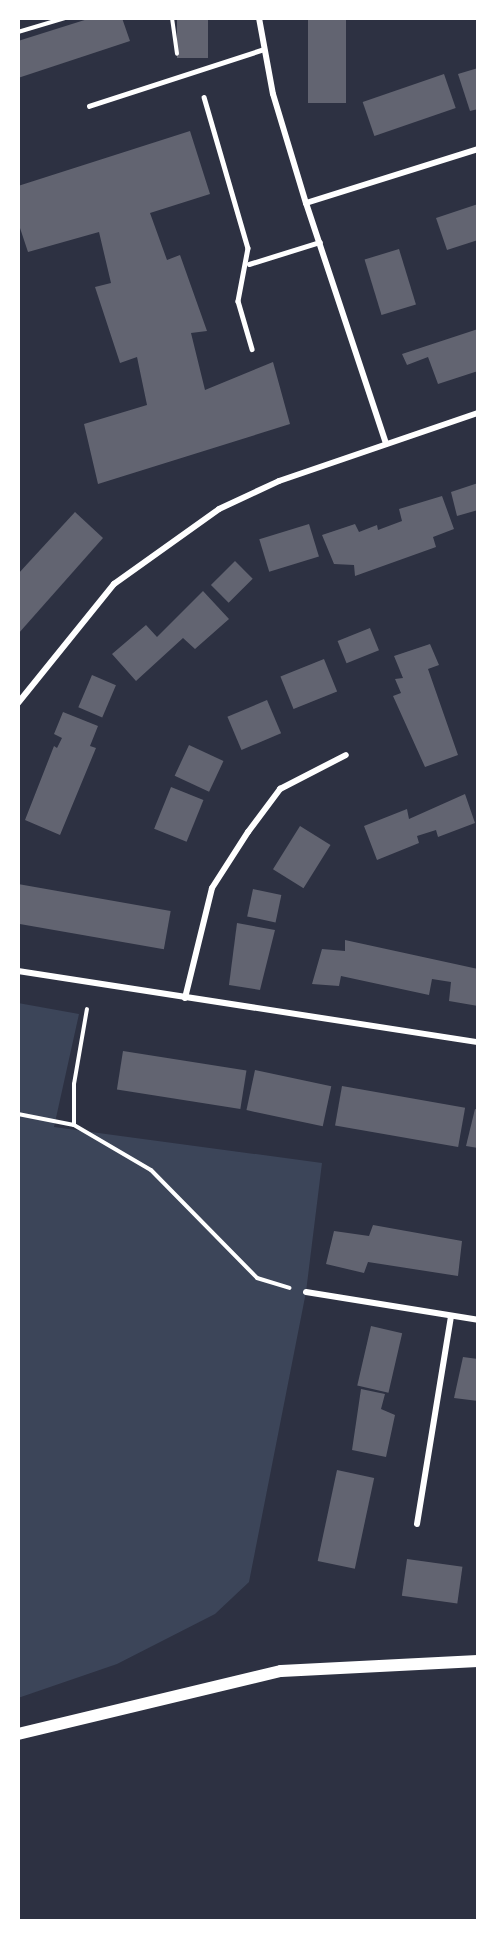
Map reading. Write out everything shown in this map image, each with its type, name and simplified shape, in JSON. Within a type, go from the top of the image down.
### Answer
[{"type":"main road","points":[[18,1734],[281,1671],[478,1661]]},
{"type":"street","points":[[259,18],[264,49],[306,203],[386,444]]},
{"type":"street","points":[[306,203],[344,195],[478,149]]},
{"type":"street","points":[[18,704],[114,584],[219,509],[269,486],[478,413]]},
{"type":"street","points":[[185,998],[212,888],[248,832],[280,789],[346,755]]},
{"type":"street","points":[[18,971],[478,1042]]},
{"type":"street","points":[[306,1292],[478,1320]]},
{"type":"street","points":[[417,1524],[451,1317]]},
{"type":"lane","points":[[89,106],[264,49]]},
{"type":"lane","points":[[204,97],[249,264],[238,301],[252,349]]},
{"type":"lane","points":[[249,264],[320,242]]},
{"type":"path","points":[[18,32],[65,18]]},
{"type":"path","points":[[172,18],[177,54]]},
{"type":"path","points":[[74,1125],[74,1084],[87,1010]]},
{"type":"path","points":[[18,1114],[74,1125],[151,1170],[257,1278],[306,1292]]},
{"type":"shaded area","points":[[18,1003],[79,1014],[54,1127],[322,1163],[306,1292],[249,1582],[215,1614],[117,1664],[18,1698]]},
{"type":"building","points":[[91,18],[122,18],[130,41],[18,78],[18,41]]},
{"type":"building","points":[[177,18],[208,18],[208,58],[177,58]]},
{"type":"building","points":[[308,18],[346,18],[346,103],[308,103]]},
{"type":"building","points":[[478,68],[478,109],[470,111],[458,74]]},
{"type":"building","points":[[444,74],[456,108],[374,136],[363,102]]},
{"type":"building","points":[[190,131],[210,194],[150,213],[167,260],[180,255],[207,331],[191,333],[205,390],[273,362],[290,424],[98,484],[84,424],[147,405],[137,357],[120,363],[95,287],[111,283],[99,232],[28,252],[18,222],[18,186]]},
{"type":"building","points":[[478,204],[478,240],[447,250],[436,218]]},
{"type":"building","points":[[399,249],[416,304],[382,315],[365,260]]},
{"type":"building","points":[[478,329],[478,371],[438,384],[428,357],[407,365],[402,354]]},
{"type":"building","points":[[478,483],[478,510],[457,516],[451,492]]},
{"type":"building","points":[[442,496],[454,529],[433,537],[436,547],[355,576],[354,565],[334,564],[322,535],[355,524],[359,532],[377,525],[378,530],[402,521],[399,509]]},
{"type":"building","points":[[75,512],[103,538],[18,634],[18,574]]},
{"type":"building","points":[[309,524],[319,557],[269,572],[259,539]]},
{"type":"building","points":[[235,561],[253,579],[229,603],[211,585]]},
{"type":"building","points":[[203,591],[229,619],[195,649],[183,638],[136,681],[112,654],[146,625],[157,637]]},
{"type":"building","points":[[370,628],[379,650],[347,663],[338,641]]},
{"type":"building","points":[[430,644],[439,665],[428,669],[458,755],[425,767],[393,696],[401,693],[395,679],[403,678],[394,656]]},
{"type":"building","points":[[324,659],[337,691],[294,709],[280,677]]},
{"type":"building","points":[[92,675],[116,685],[102,717],[78,707]]},
{"type":"building","points":[[267,700],[281,733],[241,750],[227,717]]},
{"type":"building","points":[[63,712],[98,726],[90,746],[96,748],[60,835],[25,820],[54,746],[57,748],[62,738],[54,734]]},
{"type":"building","points":[[189,745],[223,761],[209,792],[175,776]]},
{"type":"building","points":[[171,787],[203,800],[187,842],[154,829]]},
{"type":"building","points":[[465,794],[475,823],[438,837],[436,830],[417,836],[419,843],[377,860],[364,826],[407,809],[409,819]]},
{"type":"building","points":[[300,826],[331,845],[304,888],[273,869]]},
{"type":"building","points":[[18,884],[171,911],[164,949],[18,924]]},
{"type":"building","points":[[253,889],[281,895],[276,922],[247,916]]},
{"type":"building","points":[[237,923],[275,930],[260,990],[229,985]]},
{"type":"building","points":[[345,940],[478,969],[478,1006],[449,1001],[451,982],[432,979],[429,995],[341,976],[339,986],[312,984],[322,949],[345,951]]},
{"type":"building","points":[[123,1051],[246,1071],[240,1109],[117,1090]]},
{"type":"building","points":[[255,1070],[331,1086],[323,1126],[246,1110]]},
{"type":"building","points":[[342,1086],[465,1108],[458,1147],[335,1125]]},
{"type":"building","points":[[475,1109],[478,1110],[478,1148],[466,1146]]},
{"type":"building","points":[[373,1225],[462,1241],[458,1276],[368,1262],[364,1273],[326,1264],[334,1231],[369,1236]]},
{"type":"building","points":[[371,1326],[402,1333],[388,1393],[357,1385]]},
{"type":"building","points":[[463,1357],[478,1359],[478,1401],[454,1398]]},
{"type":"building","points":[[361,1389],[385,1394],[381,1409],[395,1415],[386,1457],[352,1450]]},
{"type":"building","points":[[337,1470],[374,1478],[355,1569],[318,1561]]},
{"type":"building","points":[[407,1559],[462,1567],[457,1603],[402,1596]]}]
